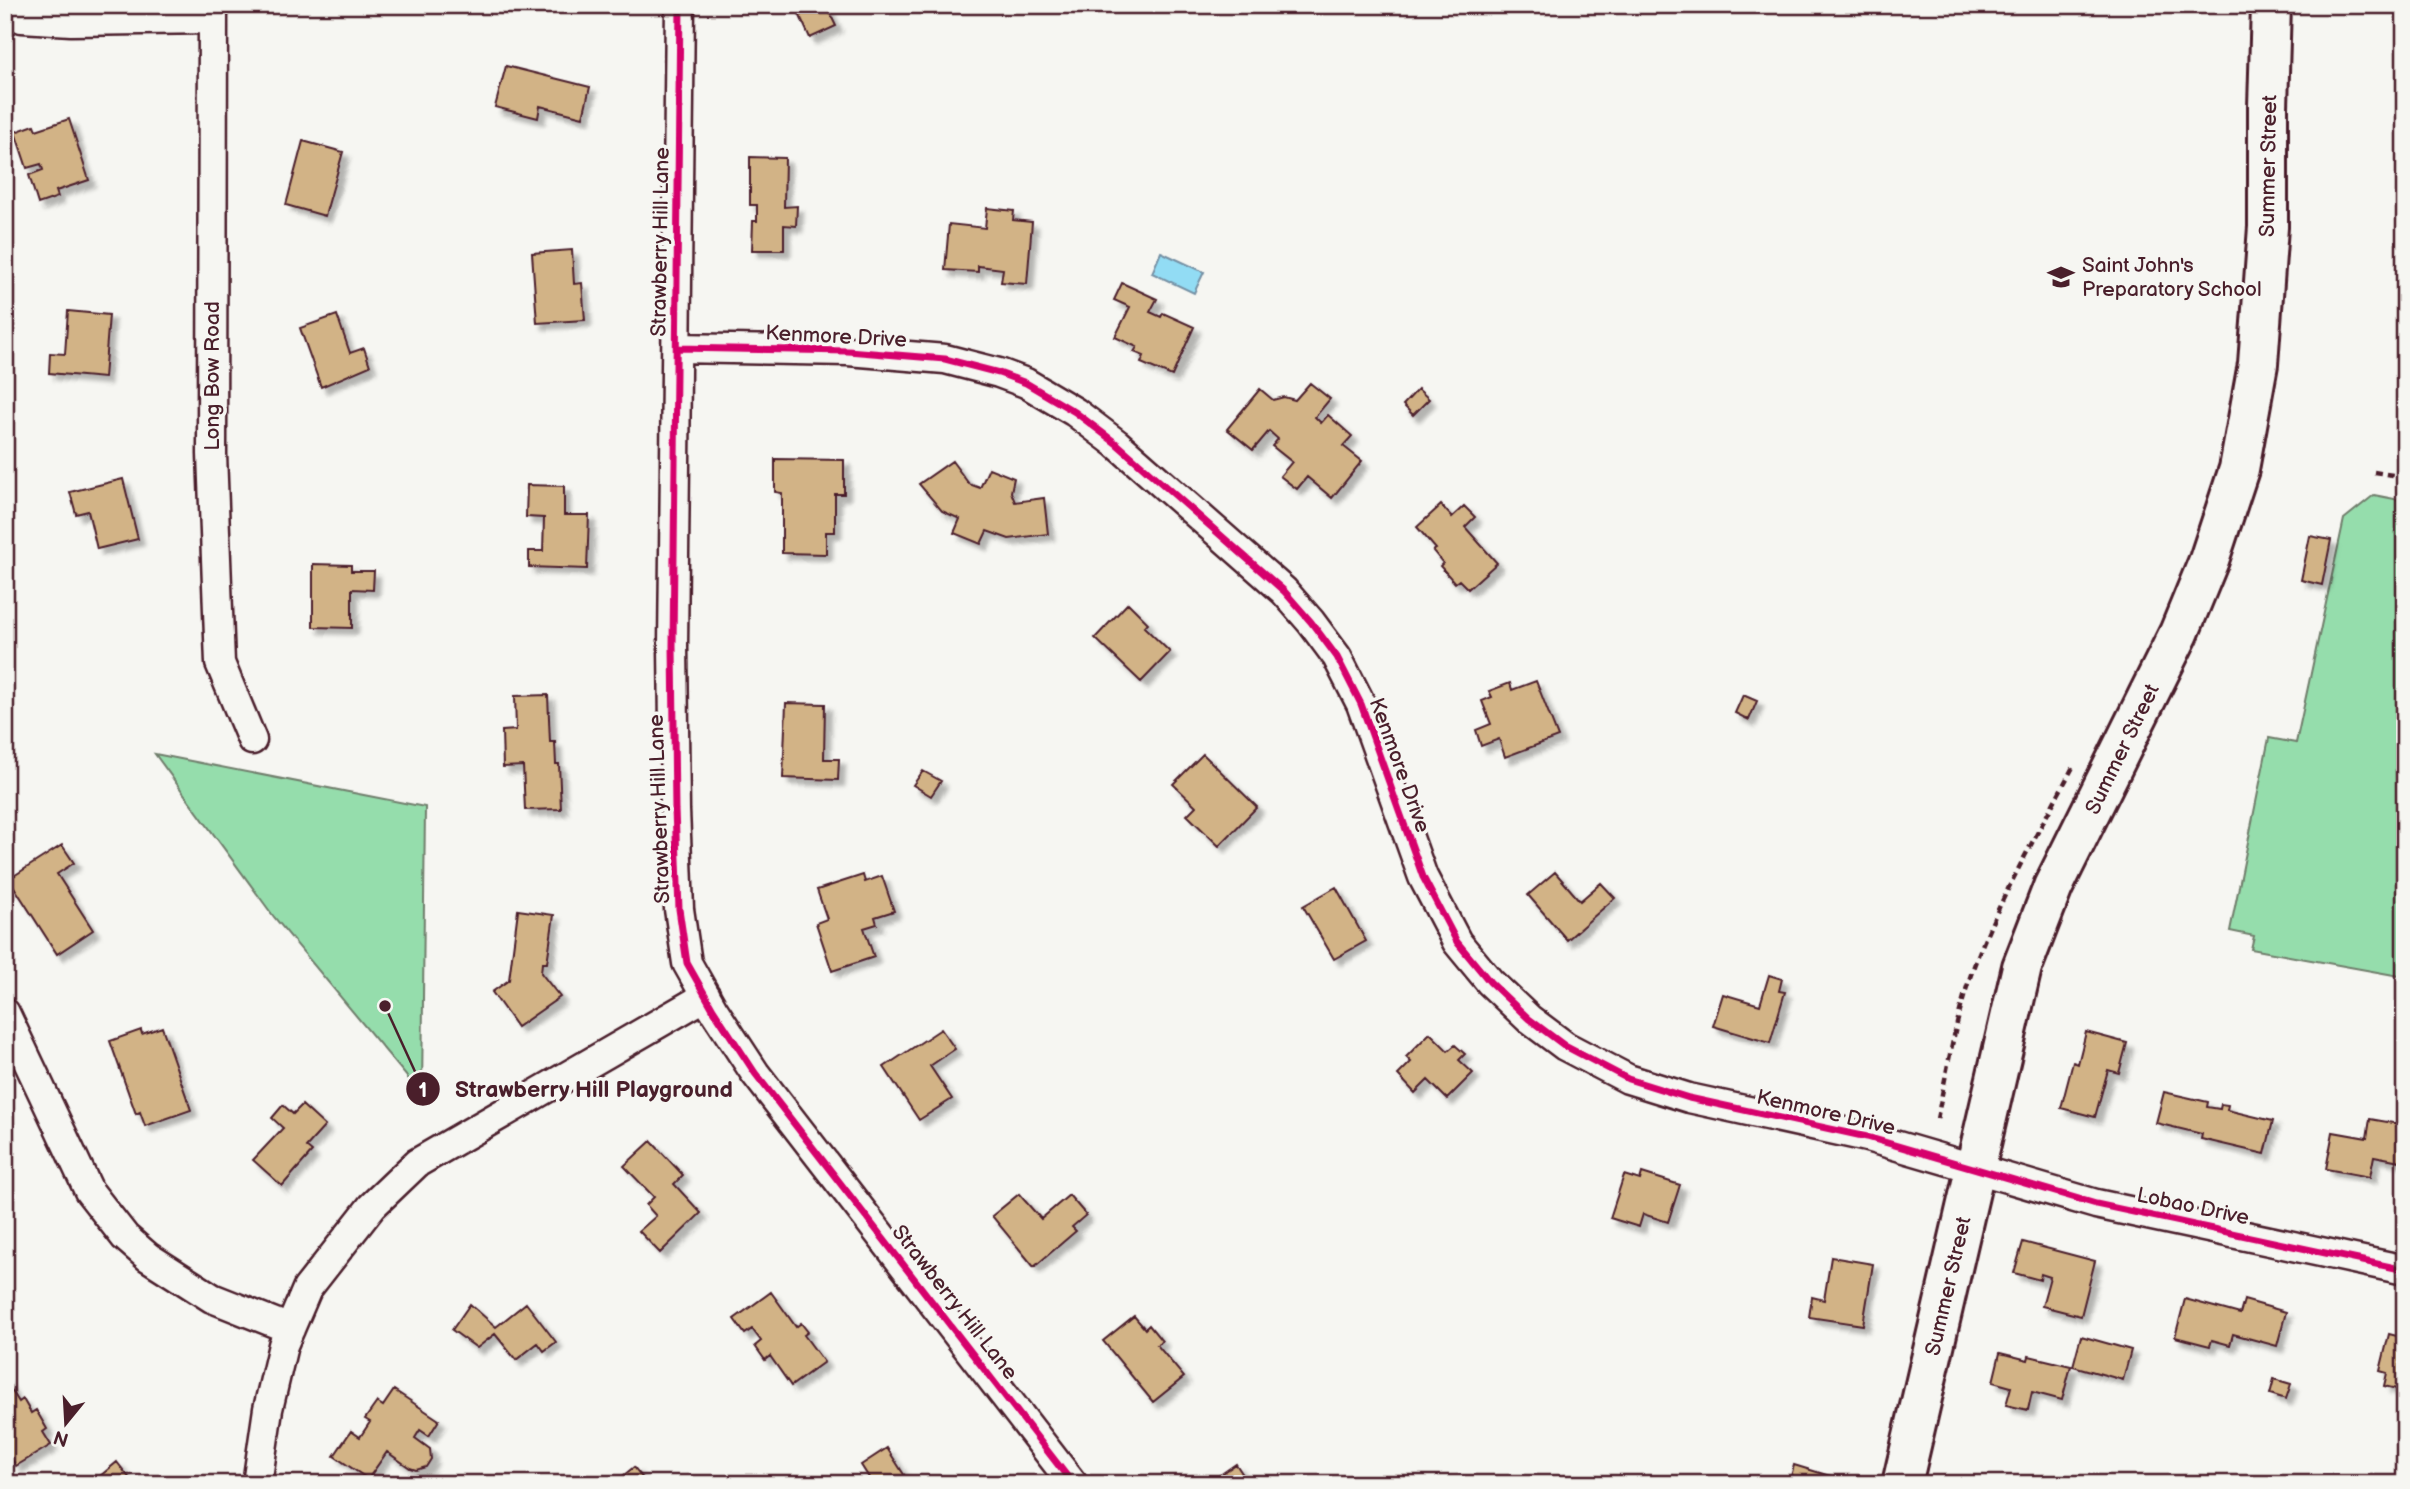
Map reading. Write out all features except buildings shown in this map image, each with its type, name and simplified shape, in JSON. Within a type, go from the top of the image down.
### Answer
[{"type":"street","name":"Strawberry Hill Lane","points":[[680,5],[673,660],[679,909],[687,963],[755,1073],[1073,1484]]},
{"type":"street","name":"Summer Street","points":[[1902,1484],[2022,967],[2053,887],[2179,633],[2208,560],[2239,469],[2258,364],[2268,227],[2271,5]]},
{"type":"street","points":[[5,10],[22,18],[71,22],[213,12]]},
{"type":"street","name":"Long Bow Road","points":[[213,12],[212,454],[220,663],[252,740]]},
{"type":"street","name":"Kenmore Drive","points":[[677,348],[848,351],[946,359],[1026,383],[1075,412],[1117,444],[1284,592],[1311,622],[1337,657],[1361,704],[1423,877],[1457,942],[1490,982],[1529,1019],[1565,1046],[1628,1079],[1689,1098],[1867,1137],[1975,1169]]},
{"type":"street","points":[[257,1484],[268,1409],[283,1345],[307,1289],[372,1206],[417,1163],[706,996]]},
{"type":"street","points":[[5,1013],[89,1191],[125,1237],[148,1257],[212,1298],[290,1329]]},
{"type":"street","name":"Lobao Drive","points":[[1975,1169],[2096,1204],[2405,1270]]},
{"type":"path","points":[[2374,472],[2405,477]]},
{"type":"path","points":[[1937,1119],[1958,1024],[1976,961],[1994,916],[2076,762]]},
{"type":"green space","points":[[2374,495],[2405,501],[2405,977],[2251,949],[2254,936],[2230,931],[2269,738],[2296,743],[2344,519]]},
{"type":"green space","points":[[155,754],[425,807],[422,1095],[274,917]]},
{"type":"water","points":[[1161,252],[1204,272],[1194,293],[1152,273]]},
{"type":"cycle path","points":[[680,5],[673,646],[679,909],[687,963],[755,1073],[1073,1484]]},
{"type":"cycle path","points":[[677,348],[848,351],[945,359],[1026,383],[1075,412],[1117,444],[1284,591],[1311,622],[1337,657],[1361,704],[1423,877],[1457,942],[1490,982],[1529,1019],[1565,1046],[1628,1079],[1689,1098],[1867,1137],[2096,1204],[2405,1270]]},
{"type":"place","name":"Saint John's Preparatory School","points":[[2061,277]]},
{"type":"place","name":"Strawberry Hill Playground","points":[[385,1006]]}]
